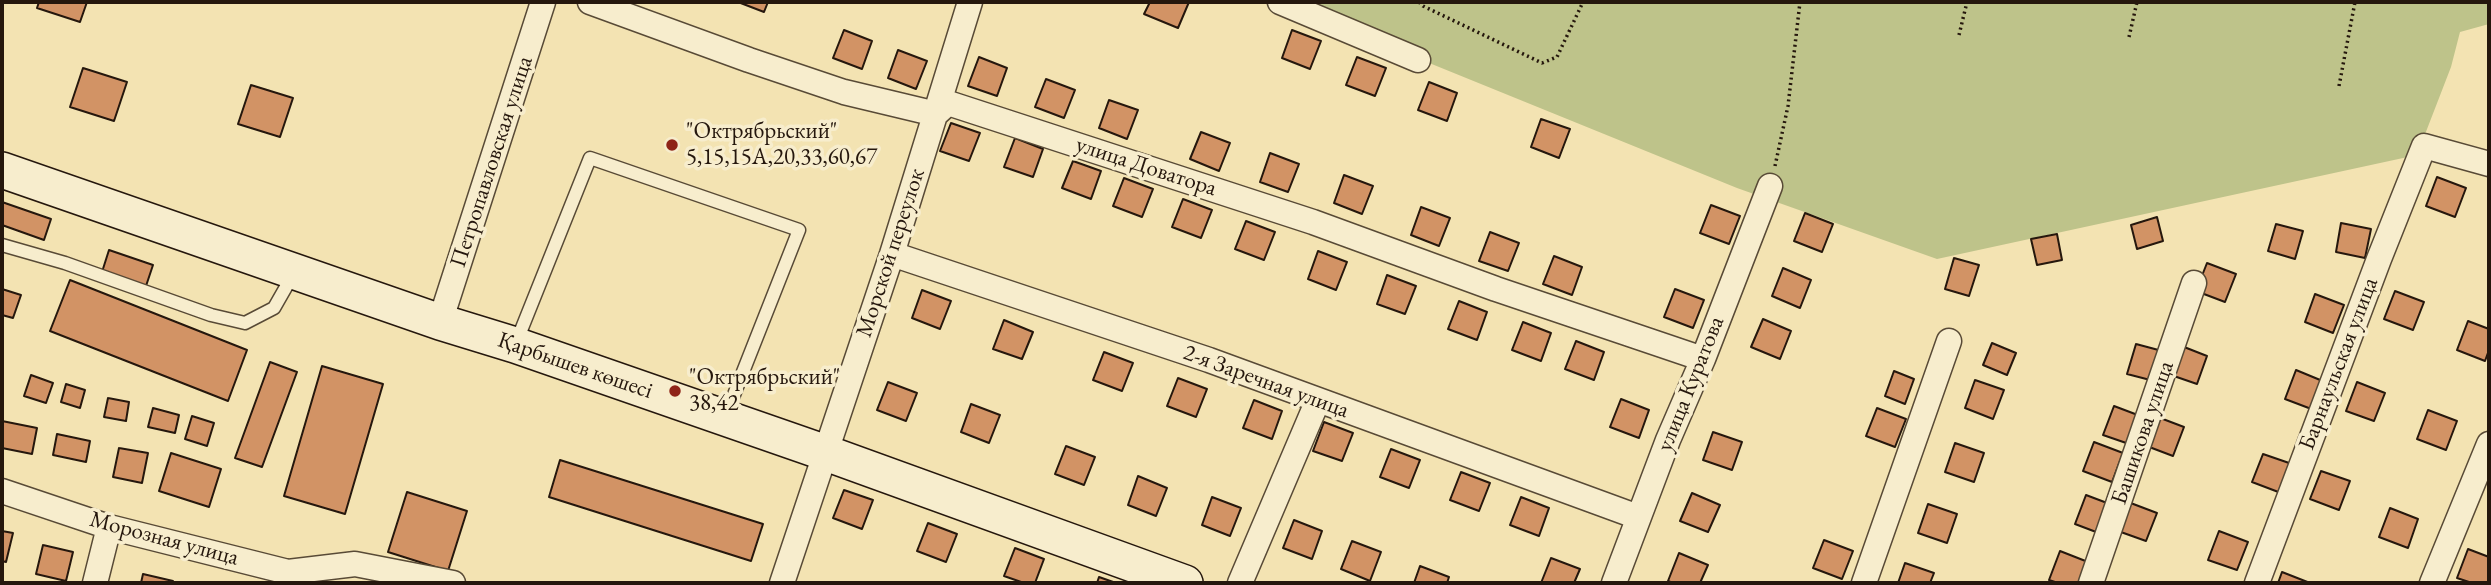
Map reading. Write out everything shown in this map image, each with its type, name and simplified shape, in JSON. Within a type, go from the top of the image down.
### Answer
[{"type":"main road","name":"Қарбышев көшесі","points":[[2,170],[826,453],[1185,583]]},
{"type":"street","name":"Петропавловская улица","points":[[440,322],[543,2]]},
{"type":"street","name":"улица Доватора","points":[[590,2],[844,92],[936,114],[948,103],[1313,222],[1496,289],[1703,359]]},
{"type":"street","name":"Морской переулок","points":[[782,583],[892,254],[970,2]]},
{"type":"street","points":[[1280,2],[1418,60]]},
{"type":"street","name":"Барнаульская улица","points":[[2257,583],[2424,146],[2489,164]]},
{"type":"street","name":"улица Куратова","points":[[1614,583],[1770,186]]},
{"type":"street","name":"2-я Заречная улица","points":[[892,254],[1209,360],[1638,517]]},
{"type":"street","name":"Башикова улица","points":[[2091,583],[2194,283]]},
{"type":"street","points":[[1864,583],[1949,341]]},
{"type":"street","points":[[1240,583],[1318,400]]},
{"type":"street","points":[[2432,583],[2489,444]]},
{"type":"street","name":"Морозная улица","points":[[2,491],[108,527],[288,572],[353,574],[453,583]]},
{"type":"street","points":[[95,583],[108,527]]},
{"type":"lane","points":[[515,345],[590,158],[799,230],[724,418]]},
{"type":"lane","points":[[2,245],[65,263],[198,310],[245,323],[274,308],[295,271]]},
{"type":"path","points":[[1419,2],[1542,63],[1557,57],[1583,2]]},
{"type":"path","points":[[1770,186],[1787,106],[1800,2]]},
{"type":"path","points":[[1959,35],[1967,2]]},
{"type":"path","points":[[2129,37],[2137,2]]},
{"type":"path","points":[[2339,86],[2355,2]]},
{"type":"green space","points":[[1279,2],[2489,2],[2489,24],[2460,32],[2451,67],[2417,155],[1937,259],[1737,188]]},
{"type":"building","points":[[39,2],[87,2],[80,22],[37,8]]},
{"type":"building","points":[[738,2],[768,2],[764,12]]},
{"type":"building","points":[[1150,2],[1189,2],[1178,28],[1144,14]]},
{"type":"building","points":[[844,30],[872,41],[862,69],[833,58]]},
{"type":"building","points":[[1292,30],[1321,41],[1310,69],[1282,58]]},
{"type":"building","points":[[898,50],[927,61],[916,89],[888,78]]},
{"type":"building","points":[[979,57],[1007,68],[997,96],[968,86]]},
{"type":"building","points":[[1357,57],[1386,68],[1375,96],[1346,85]]},
{"type":"building","points":[[83,68],[127,82],[114,121],[70,107]]},
{"type":"building","points":[[1046,79],[1075,90],[1064,118],[1035,107]]},
{"type":"building","points":[[1429,82],[1457,93],[1447,121],[1418,110]]},
{"type":"building","points":[[251,85],[293,98],[280,137],[238,124]]},
{"type":"building","points":[[1109,100],[1138,110],[1127,139],[1099,128]]},
{"type":"building","points":[[1541,119],[1570,129],[1559,158],[1531,147]]},
{"type":"building","points":[[951,123],[980,133],[969,161],[940,151]]},
{"type":"building","points":[[1201,132],[1230,143],[1219,171],[1190,159]]},
{"type":"building","points":[[1015,138],[1043,149],[1033,177],[1004,167]]},
{"type":"building","points":[[1270,153],[1299,164],[1288,192],[1260,182]]},
{"type":"building","points":[[1073,161],[1101,171],[1091,199],[1062,188]]},
{"type":"building","points":[[1344,175],[1373,186],[1362,214],[1334,203]]},
{"type":"building","points":[[2437,177],[2466,188],[2455,217],[2426,206]]},
{"type":"building","points":[[1124,178],[1153,189],[1142,217],[1113,206]]},
{"type":"building","points":[[1183,199],[1212,210],[1201,238],[1172,227]]},
{"type":"building","points":[[2,202],[51,219],[44,240],[2,225]]},
{"type":"building","points":[[1711,205],[1740,216],[1729,244],[1700,233]]},
{"type":"building","points":[[1421,207],[1450,218],[1439,246],[1411,235]]},
{"type":"building","points":[[1805,213],[1833,224],[1822,252],[1794,241]]},
{"type":"building","points":[[2157,217],[2163,241],[2137,249],[2131,225]]},
{"type":"building","points":[[1246,221],[1275,232],[1264,260],[1235,249]]},
{"type":"building","points":[[2341,223],[2371,229],[2365,258],[2336,252]]},
{"type":"building","points":[[2276,224],[2303,231],[2295,259],[2268,251]]},
{"type":"building","points":[[1490,232],[1519,243],[1508,271],[1479,261]]},
{"type":"building","points":[[2057,234],[2062,260],[2037,265],[2031,239]]},
{"type":"building","points":[[109,250],[153,265],[146,286],[102,272]]},
{"type":"building","points":[[1318,251],[1347,262],[1336,290],[1308,279]]},
{"type":"building","points":[[1554,256],[1582,267],[1572,295],[1543,284]]},
{"type":"building","points":[[1954,258],[1979,265],[1969,296],[1945,289]]},
{"type":"building","points":[[2207,263],[2236,274],[2225,302],[2196,291]]},
{"type":"building","points":[[1783,268],[1811,280],[1800,308],[1772,296]]},
{"type":"building","points":[[1387,275],[1416,286],[1405,314],[1377,304]]},
{"type":"building","points":[[70,280],[247,350],[228,401],[50,331]]},
{"type":"building","points":[[2,289],[21,295],[13,318],[2,315]]},
{"type":"building","points":[[1675,289],[1704,300],[1693,328],[1664,317]]},
{"type":"building","points":[[922,290],[951,301],[940,329],[912,318]]},
{"type":"building","points":[[2395,291],[2424,302],[2413,330],[2384,319]]},
{"type":"building","points":[[2315,294],[2344,305],[2333,333],[2305,322]]},
{"type":"building","points":[[1459,301],[1487,312],[1477,340],[1448,329]]},
{"type":"building","points":[[1763,319],[1791,331],[1780,359],[1751,347]]},
{"type":"building","points":[[1004,320],[1033,332],[1022,359],[993,349]]},
{"type":"building","points":[[2468,321],[2489,329],[2489,350],[2485,361],[2457,350]]},
{"type":"building","points":[[1523,322],[1551,333],[1541,361],[1512,350]]},
{"type":"building","points":[[1576,341],[1604,352],[1594,380],[1565,369]]},
{"type":"building","points":[[1992,343],[2016,353],[2007,375],[1983,365]]},
{"type":"building","points":[[2136,344],[2166,352],[2158,382],[2127,374]]},
{"type":"building","points":[[2179,345],[2207,356],[2197,384],[2168,374]]},
{"type":"building","points":[[1104,352],[1133,363],[1122,391],[1093,380]]},
{"type":"building","points":[[270,362],[297,372],[262,467],[235,458]]},
{"type":"building","points":[[322,366],[383,384],[345,514],[284,496]]},
{"type":"building","points":[[2296,370],[2325,382],[2314,410],[2285,399]]},
{"type":"building","points":[[1894,371],[1914,379],[1905,404],[1885,396]]},
{"type":"building","points":[[31,375],[53,383],[46,403],[24,396]]},
{"type":"building","points":[[1178,378],[1207,389],[1196,417],[1167,406]]},
{"type":"building","points":[[1975,380],[2004,390],[1993,419],[1965,408]]},
{"type":"building","points":[[888,382],[917,393],[906,421],[877,410]]},
{"type":"building","points":[[2357,382],[2385,393],[2374,421],[2346,411]]},
{"type":"building","points":[[66,384],[85,390],[80,408],[61,402]]},
{"type":"building","points":[[108,398],[129,402],[126,421],[104,417]]},
{"type":"building","points":[[1621,399],[1649,410],[1639,438],[1610,427]]},
{"type":"building","points":[[1254,400],[1282,411],[1272,439],[1243,428]]},
{"type":"building","points":[[971,404],[1000,415],[989,443],[961,432]]},
{"type":"building","points":[[2114,406],[2143,417],[2132,445],[2103,435]]},
{"type":"building","points":[[153,408],[179,415],[175,433],[148,427]]},
{"type":"building","points":[[1877,408],[1906,419],[1895,447],[1866,436]]},
{"type":"building","points":[[2428,410],[2457,421],[2446,450],[2417,439]]},
{"type":"building","points":[[192,416],[214,423],[207,446],[185,439]]},
{"type":"building","points":[[2155,416],[2184,427],[2173,456],[2144,445]]},
{"type":"building","points":[[2,421],[37,428],[32,454],[2,448]]},
{"type":"building","points":[[1324,422],[1353,433],[1342,461],[1313,451]]},
{"type":"building","points":[[1713,432],[1742,442],[1732,470],[1703,460]]},
{"type":"building","points":[[57,434],[90,441],[86,462],[53,455]]},
{"type":"building","points":[[2094,442],[2123,453],[2112,482],[2083,471]]},
{"type":"building","points":[[1955,443],[1984,453],[1974,482],[1945,472]]},
{"type":"building","points":[[1066,446],[1095,457],[1084,485],[1055,474]]},
{"type":"building","points":[[119,448],[148,453],[142,483],[113,477]]},
{"type":"building","points":[[1391,449],[1420,460],[1409,488],[1380,477]]},
{"type":"building","points":[[171,453],[221,469],[209,507],[159,491]]},
{"type":"building","points":[[2263,454],[2292,464],[2281,493],[2252,482]]},
{"type":"building","points":[[560,460],[763,524],[751,561],[549,497]]},
{"type":"building","points":[[2321,471],[2350,481],[2339,510],[2310,499]]},
{"type":"building","points":[[1461,472],[1490,483],[1479,511],[1450,500]]},
{"type":"building","points":[[1138,476],[1167,488],[1156,516],[1128,505]]},
{"type":"building","points":[[844,490],[873,500],[862,529],[833,518]]},
{"type":"building","points":[[407,492],[467,511],[448,571],[388,552]]},
{"type":"building","points":[[1692,493],[1720,505],[1708,532],[1680,521]]},
{"type":"building","points":[[2086,495],[2115,506],[2104,535],[2075,524]]},
{"type":"building","points":[[1212,497],[1241,508],[1230,536],[1202,525]]},
{"type":"building","points":[[1521,497],[1549,508],[1539,536],[1510,525]]},
{"type":"building","points":[[2128,502],[2157,513],[2146,541],[2118,531]]},
{"type":"building","points":[[1928,504],[1957,514],[1947,543],[1918,533]]},
{"type":"building","points":[[2390,508],[2418,519],[2408,548],[2379,537]]},
{"type":"building","points":[[1294,520],[1322,531],[1312,559],[1283,548]]},
{"type":"building","points":[[928,523],[957,534],[946,562],[917,551]]},
{"type":"building","points":[[2,531],[13,533],[6,562],[2,561]]},
{"type":"building","points":[[2219,531],[2248,542],[2237,570],[2208,560]]},
{"type":"building","points":[[1824,540],[1853,551],[1842,579],[1813,568]]},
{"type":"building","points":[[1352,541],[1381,552],[1370,581],[1341,569]]},
{"type":"building","points":[[43,545],[73,552],[66,581],[36,574]]},
{"type":"building","points":[[1015,548],[1044,559],[1035,583],[1024,583],[1004,576]]},
{"type":"building","points":[[2468,549],[2489,557],[2488,583],[2472,583],[2457,578]]},
{"type":"building","points":[[2060,551],[2088,562],[2080,583],[2058,583],[2049,580]]},
{"type":"building","points":[[1679,553],[1708,565],[1700,583],[1668,581]]},
{"type":"building","points":[[1551,558],[1580,569],[1574,583],[1541,583]]},
{"type":"building","points":[[1905,563],[1934,573],[1930,583],[1898,583]]},
{"type":"building","points":[[1420,566],[1449,577],[1447,583],[1414,583]]},
{"type":"building","points":[[2282,572],[2310,583],[2278,583]]},
{"type":"building","points":[[143,574],[173,581],[141,583]]},
{"type":"building","points":[[1099,577],[1116,583],[1097,583]]},
{"type":"place","name":"\"Октрябрьский\" 5,15,15А,20,33,60,67","points":[[672,145]]},
{"type":"place","name":"\"Октрябрьский\" 38,42","points":[[675,391]]}]
